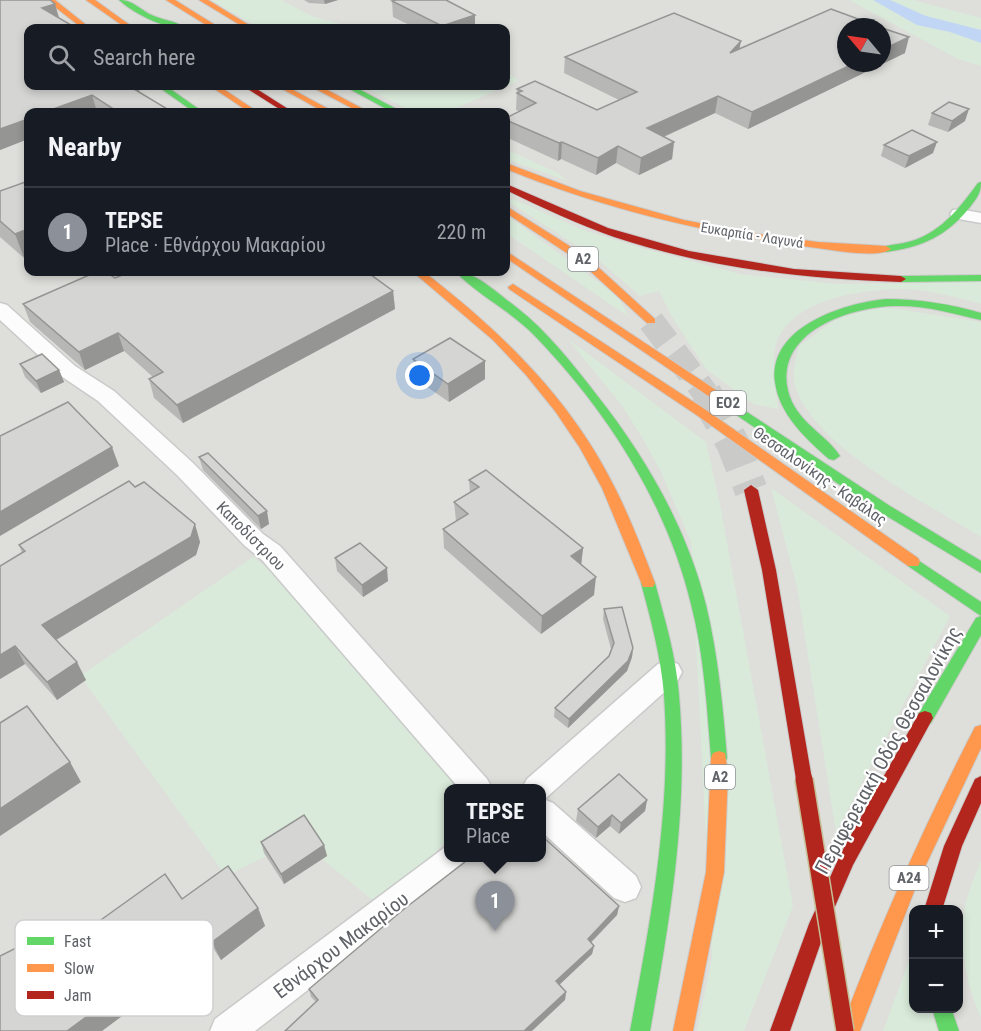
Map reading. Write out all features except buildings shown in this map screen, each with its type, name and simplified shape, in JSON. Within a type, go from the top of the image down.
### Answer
[{"type":"main road","points":[[50,0],[81,24]]},
{"type":"main road","points":[[90,0],[124,24]]},
{"type":"main road","points":[[123,0],[155,23],[174,24]]},
{"type":"main road","points":[[170,0],[209,24]]},
{"type":"main road","points":[[203,0],[243,24]]},
{"type":"main road","points":[[167,90],[193,108]]},
{"type":"main road","points":[[220,90],[248,108]]},
{"type":"main road","points":[[253,90],[283,108]]},
{"type":"main road","points":[[289,90],[322,108]]},
{"type":"main road","points":[[322,90],[357,108]]},
{"type":"main road","points":[[356,90],[390,108]]},
{"type":"main road","name":"Ευκαρπία - Λαγυνά","points":[[510,168],[590,198],[658,218],[753,237],[882,250],[908,246],[936,236],[959,214],[981,184]]},
{"type":"main road","points":[[510,189],[545,207],[621,235],[677,252],[748,268],[861,279],[981,278]]},
{"type":"main road","name":"Α2","points":[[510,212],[584,259],[651,321]]},
{"type":"main road","name":"Θεσσαλονίκης - Καβάλας","points":[[510,257],[885,509],[981,568]]},
{"type":"main road","points":[[422,276],[500,339],[547,389],[583,441],[620,511],[653,600],[668,672],[674,746],[669,842],[657,945],[640,1031]]},
{"type":"main road","name":"Α2","points":[[466,276],[534,328],[596,399],[640,466],[661,505],[672,526],[693,584],[712,676],[720,774],[715,872],[683,1031]]},
{"type":"main road","name":"Θεσσαλονίκης - Καβάλας","points":[[499,278],[702,413],[981,610]]},
{"type":"main road","points":[[872,483],[831,454],[797,420],[782,386],[785,353],[792,340],[817,320],[836,312],[883,303],[928,304],[981,317]]},
{"type":"main road","points":[[752,490],[769,570],[848,1031]]},
{"type":"main road","points":[[902,502],[953,549]]},
{"type":"main road","name":"Περιφερειακή Οδός Θεσσαλονίκης","points":[[780,1031],[818,924],[847,859],[890,778],[981,622]]},
{"type":"main road","name":"Α24","points":[[848,1031],[867,979],[927,837],[981,732]]},
{"type":"main road","points":[[934,905],[954,841],[981,784]]},
{"type":"main road","points":[[943,1013],[949,1031]]},
{"type":"street","points":[[959,214],[981,218]]},
{"type":"street","name":"Καποδίστριου","points":[[0,309],[68,370],[106,396],[185,469],[254,540],[271,553],[473,784]]},
{"type":"street","points":[[543,784],[668,672]]},
{"type":"street","points":[[546,817],[625,887]]},
{"type":"street","name":"Εθνάρχου Μακαρίου","points":[[227,1031],[449,862]]},
{"type":"shaded area","points":[[0,0],[981,0],[981,1031],[0,1031]]},
{"type":"green space","points":[[211,0],[281,0],[314,17],[341,24],[253,24]]},
{"type":"green space","points":[[849,0],[913,0],[981,18],[981,66],[958,59],[891,23],[891,18],[882,18]]},
{"type":"green space","points":[[510,74],[518,81],[510,84]]},
{"type":"green space","points":[[370,90],[497,90],[456,108],[405,108]]},
{"type":"green space","points":[[510,151],[558,173],[568,181],[510,160]]},
{"type":"green space","points":[[513,199],[583,230],[740,274],[837,284],[981,282],[981,304],[918,290],[900,289],[857,293],[834,298],[814,306],[796,317],[782,331],[775,349],[774,371],[778,409],[753,404],[706,369],[672,317],[659,291],[640,296],[596,258],[510,203]]},
{"type":"green space","points":[[510,218],[618,296],[629,317],[510,236]]},
{"type":"green space","points":[[885,307],[981,322],[981,537],[902,490],[845,450],[822,428],[804,405],[794,382],[794,368],[799,346],[840,316]]},
{"type":"green space","points":[[568,339],[706,442],[720,504],[793,906],[744,1031],[697,1031],[712,958],[691,542],[661,472],[643,439],[623,407]]},
{"type":"green space","points":[[771,488],[950,616],[836,832],[797,587]]},
{"type":"green space","points":[[253,557],[274,573],[455,784],[444,784],[444,843],[382,908],[299,840],[226,876],[80,676]]},
{"type":"green space","points":[[981,860],[981,1018],[975,1004],[964,958],[964,910]]},
{"type":"green space","points":[[909,961],[909,1013],[932,1013],[937,1031],[883,1031]]},
{"type":"water","points":[[873,0],[890,0],[926,16],[981,30],[981,43],[950,32],[917,25]]},
{"type":"tunnel","points":[[651,321],[706,394]]},
{"type":"tunnel","points":[[705,393],[733,444],[751,490]]},
{"type":"traffic: fast","points":[[123,0],[151,18],[174,24]]},
{"type":"traffic: fast","points":[[167,90],[193,108]]},
{"type":"traffic: fast","points":[[356,90],[390,108]]},
{"type":"traffic: fast","points":[[886,249],[918,242],[942,230],[962,211],[981,185]]},
{"type":"traffic: fast","points":[[466,276],[516,312],[545,339],[603,411],[640,465],[656,494],[683,553],[699,605],[710,670],[719,758]]},
{"type":"traffic: fast","points":[[901,279],[981,278]]},
{"type":"traffic: fast","points":[[834,456],[813,438],[795,417],[786,401],[780,381],[782,363],[790,347],[802,333],[836,314],[872,304],[900,302],[927,304],[981,317]]},
{"type":"traffic: fast","points":[[730,405],[885,509],[981,568]]},
{"type":"traffic: fast","points":[[913,562],[981,610]]},
{"type":"traffic: fast","points":[[640,1031],[660,920],[667,864],[674,750],[671,693],[663,637],[648,583]]},
{"type":"traffic: fast","points":[[925,718],[981,622]]},
{"type":"traffic: fast","points":[[943,1013],[949,1031]]},
{"type":"traffic: slow","points":[[50,0],[81,24]]},
{"type":"traffic: slow","points":[[90,0],[124,24]]},
{"type":"traffic: slow","points":[[170,0],[209,24]]},
{"type":"traffic: slow","points":[[203,0],[243,24]]},
{"type":"traffic: slow","points":[[220,90],[248,108]]},
{"type":"traffic: slow","points":[[289,90],[322,108]]},
{"type":"traffic: slow","points":[[322,90],[357,108]]},
{"type":"traffic: slow","points":[[510,168],[576,193],[684,223],[721,231],[818,245],[852,249],[886,249]]},
{"type":"traffic: slow","points":[[510,212],[583,259],[651,321]]},
{"type":"traffic: slow","points":[[510,257],[730,405]]},
{"type":"traffic: slow","points":[[423,276],[497,338],[560,408],[586,446],[609,488],[648,583]]},
{"type":"traffic: slow","points":[[513,287],[702,413],[913,562]]},
{"type":"traffic: slow","points":[[850,1031],[910,879],[981,732]]},
{"type":"traffic: slow","points":[[683,1031],[715,872],[719,758]]},
{"type":"traffic: jam","points":[[253,90],[283,108]]},
{"type":"traffic: jam","points":[[510,189],[604,230],[689,254],[759,268],[830,276],[901,279]]},
{"type":"traffic: jam","points":[[751,490],[769,570],[804,779]]},
{"type":"traffic: jam","points":[[780,1031],[818,924],[847,859],[925,718]]},
{"type":"traffic: jam","points":[[804,779],[845,1031]]},
{"type":"traffic: jam","points":[[935,905],[953,846],[981,784]]},
{"type":"place","name":"TEPSE","points":[[495,931]]}]
